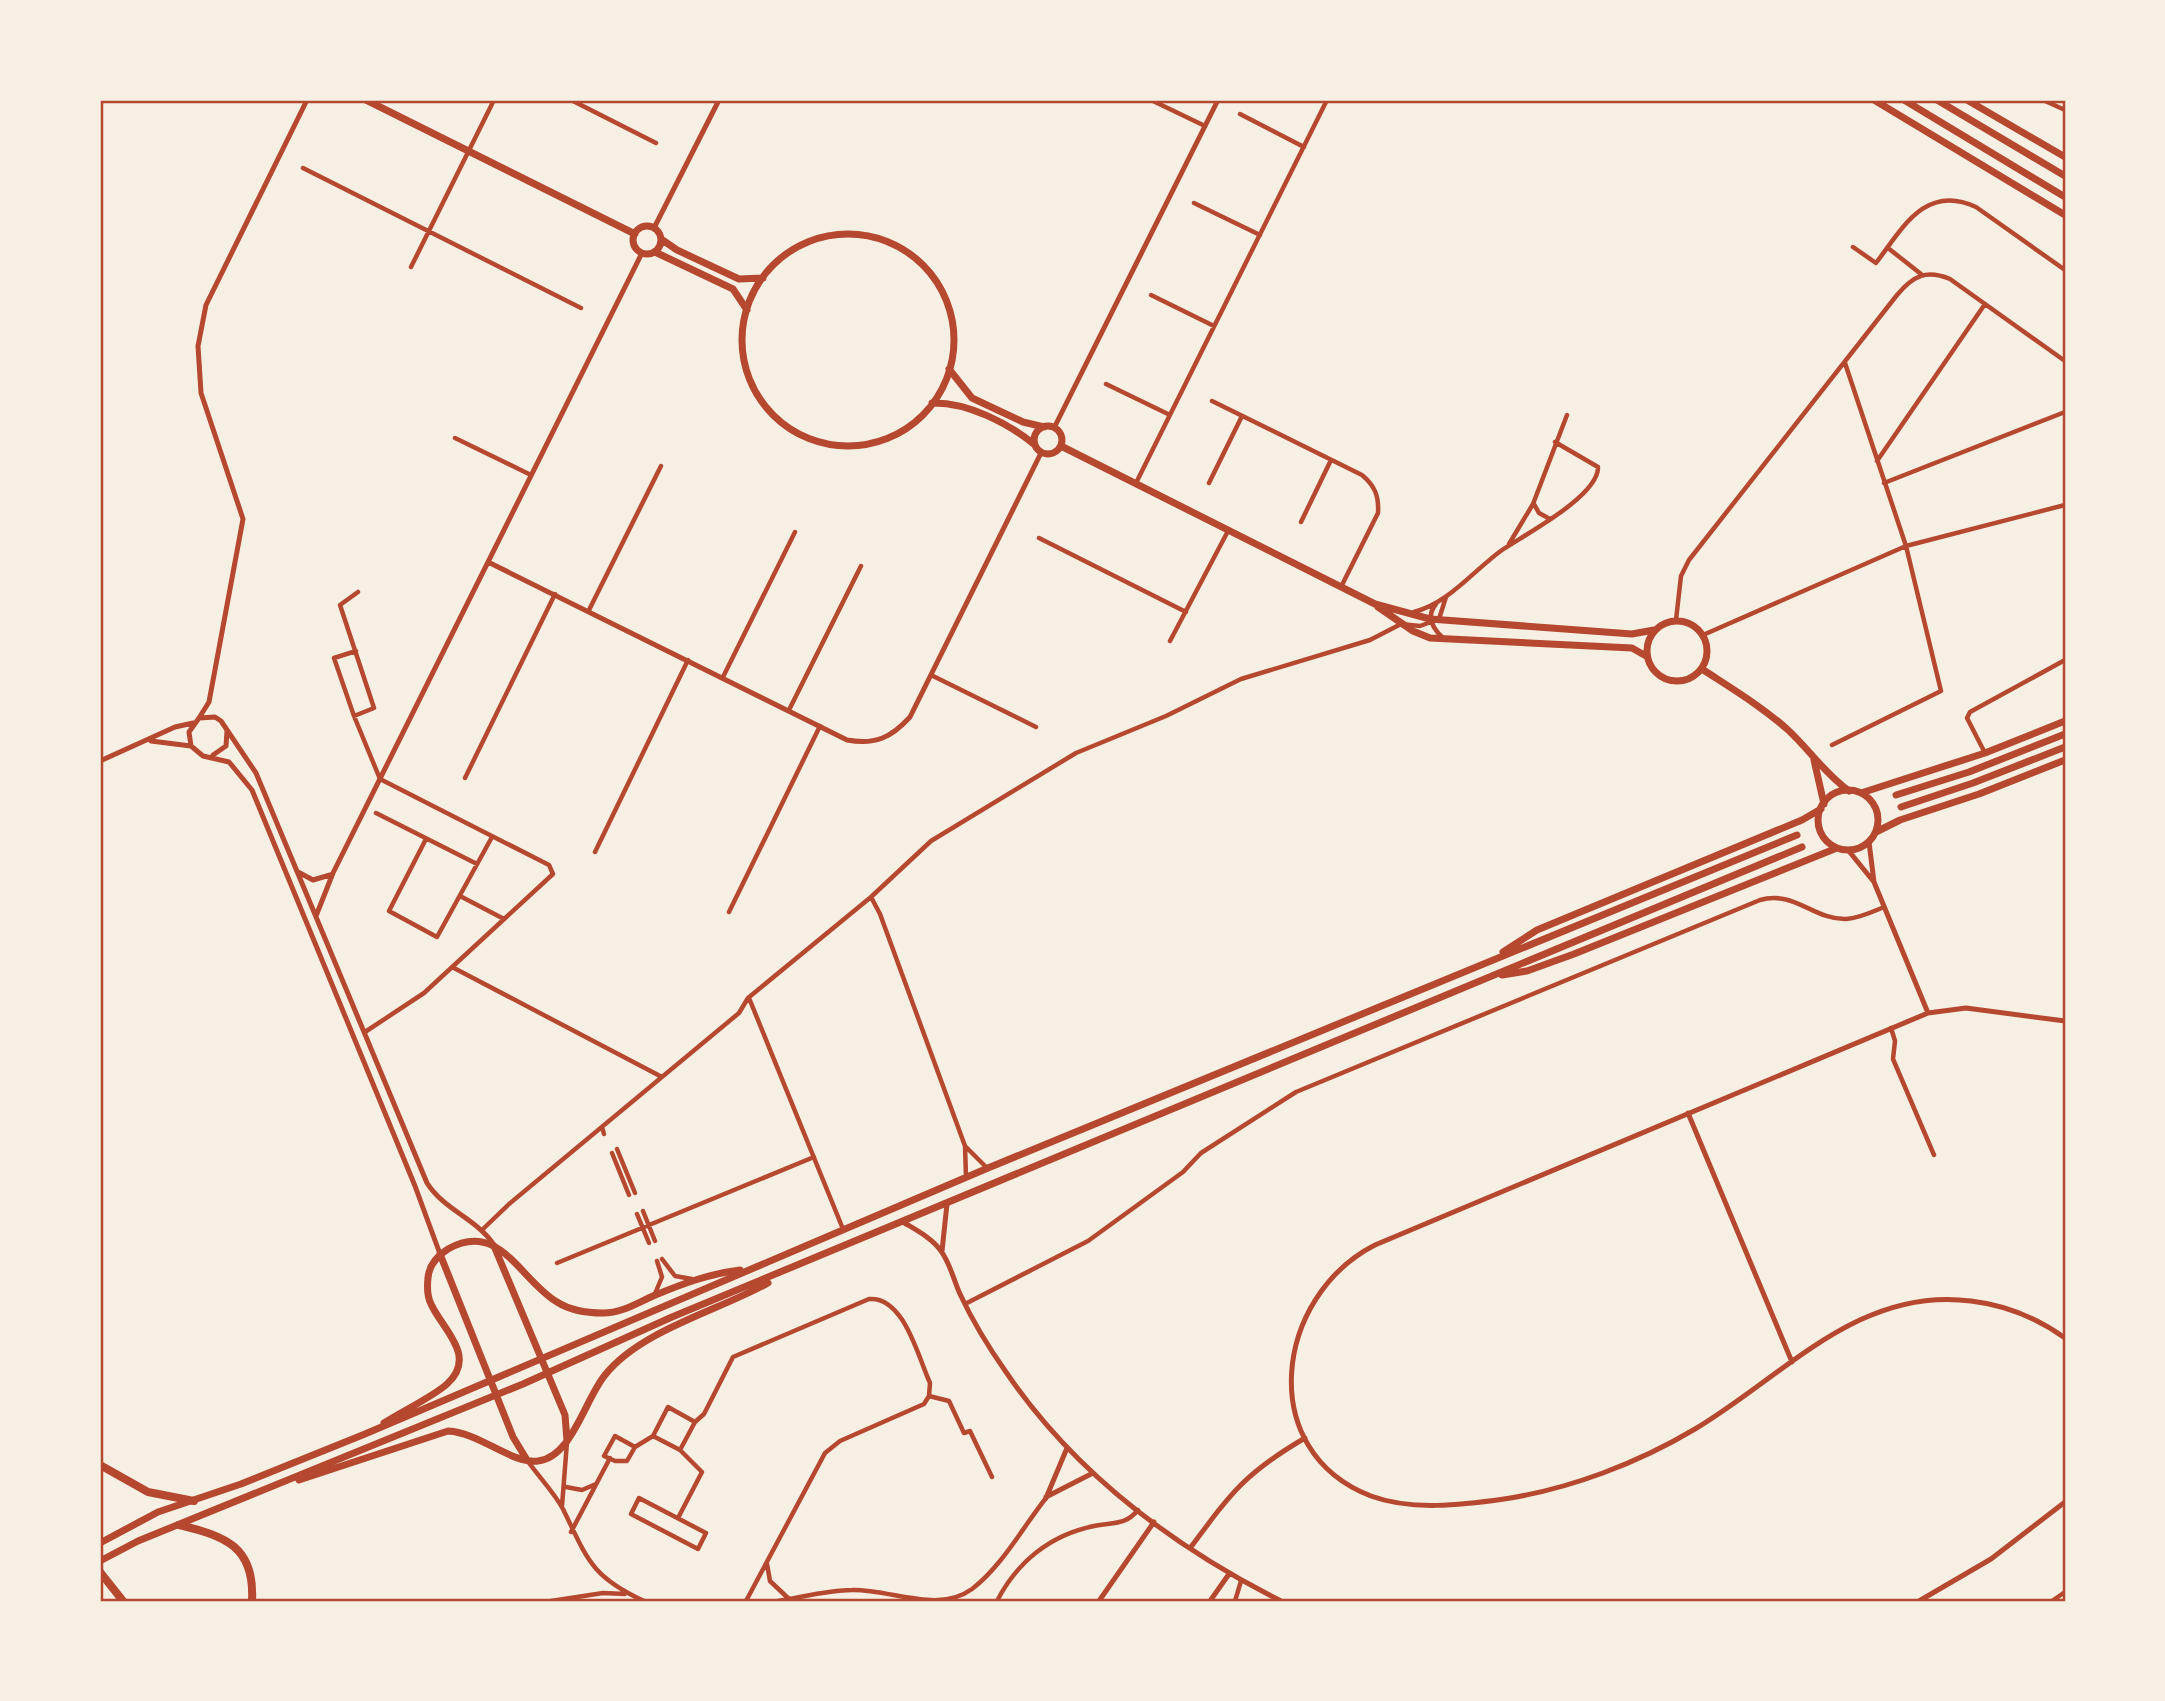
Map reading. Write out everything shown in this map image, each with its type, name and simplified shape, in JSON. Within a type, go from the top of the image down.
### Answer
[{"type":"highway","points":[[100,1465],[148,1492],[194,1501]]},
{"type":"highway","points":[[179,1525],[214,1534],[237,1549],[251,1569],[252,1601]]},
{"type":"highway","points":[[100,1572],[123,1601]]},
{"type":"main road","points":[[366,100],[635,234]]},
{"type":"main road","points":[[1874,100],[2065,215]]},
{"type":"main road","points":[[1904,100],[2065,197]]},
{"type":"main road","points":[[1937,100],[2065,176]]},
{"type":"main road","points":[[1967,100],[2065,157]]},
{"type":"main road","points":[[747,310],[733,289],[655,252],[642,253],[634,243],[635,234],[646,226],[654,228],[661,239],[677,250],[739,279],[763,278]]},
{"type":"main road","points":[[859,235],[895,246],[926,269],[946,301],[953,338],[949,369],[932,403],[909,426],[875,443],[837,446],[800,435],[770,412],[750,380],[742,343],[747,310],[763,278],[786,255],[821,238],[859,235]]},
{"type":"main road","points":[[655,252],[661,239]]},
{"type":"main road","points":[[932,403],[964,406],[1035,445],[1041,453],[1054,453],[1061,446],[1062,437],[1054,428],[1023,422],[972,398],[949,369]]},
{"type":"main road","points":[[1035,445],[1037,432],[1044,427]]},
{"type":"main road","points":[[1061,446],[1340,588],[1375,604],[1407,614],[1431,621],[1439,619],[1632,634],[1654,630],[1676,620],[1695,626],[1703,635],[1707,646],[1702,670],[1681,682],[1669,681],[1658,676],[1646,656],[1632,648],[1422,635],[1401,624],[1375,604]]},
{"type":"main road","points":[[1646,656],[1647,644],[1654,630]]},
{"type":"main road","points":[[1702,670],[1763,709],[1790,731],[1814,760],[1849,790],[1861,793],[1985,753],[2065,721]]},
{"type":"main road","points":[[1896,795],[1969,772],[2065,734]]},
{"type":"main road","points":[[1901,807],[1973,783],[2065,747]]},
{"type":"main road","points":[[1814,760],[1822,806],[1821,832],[1837,848]]},
{"type":"main road","points":[[1495,977],[1527,971],[1574,954],[1837,848],[1848,850],[1869,842],[1876,832],[1900,820],[2014,781],[2065,760]]},
{"type":"main road","points":[[1490,960],[1537,930],[1796,823],[1831,797],[1849,790]]},
{"type":"main road","points":[[1861,793],[1876,810],[1876,832]]},
{"type":"main road","points":[[100,1543],[158,1512],[194,1501],[365,1434],[966,1177],[1797,835]]},
{"type":"main road","points":[[100,1562],[138,1541],[275,1487],[426,1421],[523,1384],[903,1222],[1802,847]]},
{"type":"main road","points":[[365,1434],[448,1384],[455,1373],[459,1357],[458,1345],[432,1307],[428,1293],[428,1273],[440,1254],[460,1244],[477,1240],[494,1245],[558,1303],[584,1312],[621,1311],[712,1273],[748,1269]]},
{"type":"main road","points":[[494,1245],[565,1415],[567,1441]]},
{"type":"main road","points":[[440,1254],[513,1437],[527,1460]]},
{"type":"main road","points":[[275,1487],[361,1462],[448,1431],[467,1432],[527,1460],[550,1458],[567,1441],[592,1391],[625,1355],[792,1269]]},
{"type":"street","points":[[191,746],[189,732],[209,701],[243,519],[201,393],[197,370],[200,327],[206,305],[307,100]]},
{"type":"street","points":[[411,267],[494,100]]},
{"type":"street","points":[[570,100],[656,143]]},
{"type":"street","points":[[654,228],[719,100]]},
{"type":"street","points":[[1151,100],[1205,126]]},
{"type":"street","points":[[1054,428],[1218,100]]},
{"type":"street","points":[[1135,484],[1327,100]]},
{"type":"street","points":[[2045,101],[2065,110]]},
{"type":"street","points":[[1240,114],[1304,146]]},
{"type":"street","points":[[303,168],[430,229],[581,307]]},
{"type":"street","points":[[1853,247],[1876,263],[1921,209],[1944,200],[1962,201],[1976,207],[2065,270]]},
{"type":"street","points":[[1194,203],[1260,235]]},
{"type":"street","points":[[1888,248],[1921,274],[1950,279],[2065,361]]},
{"type":"street","points":[[316,916],[333,873],[642,253]]},
{"type":"street","points":[[1676,620],[1680,583],[1685,566],[1904,287],[1921,274]]},
{"type":"street","points":[[1151,295],[1214,326]]},
{"type":"street","points":[[1877,462],[1985,303]]},
{"type":"street","points":[[1832,745],[1941,691],[1906,546],[1845,363]]},
{"type":"street","points":[[1107,384],[1170,415]]},
{"type":"street","points":[[1212,401],[1362,475],[1371,482],[1379,500],[1378,513],[1340,588]]},
{"type":"street","points":[[1884,483],[2065,412]]},
{"type":"street","points":[[1407,614],[1447,597],[1503,549],[1520,530],[1533,504],[1567,415]]},
{"type":"street","points":[[1209,483],[1242,416]]},
{"type":"street","points":[[455,438],[531,475]]},
{"type":"street","points":[[1503,549],[1551,519],[1587,487],[1599,469],[1595,463],[1555,442]]},
{"type":"street","points":[[488,562],[847,740],[867,743],[896,732],[910,717],[1041,453]]},
{"type":"street","points":[[1301,522],[1331,460]]},
{"type":"street","points":[[589,610],[661,466]]},
{"type":"street","points":[[1533,504],[1539,513],[1551,519]]},
{"type":"street","points":[[1703,635],[1906,546],[2065,505]]},
{"type":"street","points":[[1170,641],[1228,531]]},
{"type":"street","points":[[723,677],[795,532]]},
{"type":"street","points":[[1040,538],[1185,612]]},
{"type":"street","points":[[789,710],[860,566]]},
{"type":"street","points":[[355,716],[374,708],[340,606],[358,592]]},
{"type":"street","points":[[465,778],[555,594]]},
{"type":"street","points":[[1439,619],[1447,597]]},
{"type":"street","points":[[483,1229],[509,1204],[739,1013],[748,998],[871,898],[931,841],[1076,753],[1166,716],[1241,679],[1370,640],[1401,624],[1420,626],[1431,621],[1437,603]]},
{"type":"street","points":[[1431,621],[1443,638]]},
{"type":"street","points":[[356,650],[334,659],[380,779],[552,869],[549,880],[424,993],[365,1032]]},
{"type":"street","points":[[595,852],[688,660]]},
{"type":"street","points":[[1985,753],[1967,718],[1970,712],[2065,660]]},
{"type":"street","points":[[931,675],[1036,727]]},
{"type":"street","points":[[199,718],[215,717],[226,727],[256,773],[427,1183],[441,1199],[483,1229],[494,1245]]},
{"type":"street","points":[[100,761],[175,727],[193,723]]},
{"type":"street","points":[[729,912],[820,726]]},
{"type":"street","points":[[211,756],[226,746],[226,727]]},
{"type":"street","points":[[148,741],[191,746],[203,756],[229,762],[252,790],[415,1186],[440,1254]]},
{"type":"street","points":[[376,813],[477,864]]},
{"type":"street","points":[[426,839],[389,911],[437,937],[492,836]]},
{"type":"street","points":[[1869,842],[1874,882],[1928,1013]]},
{"type":"street","points":[[1848,850],[1874,882]]},
{"type":"street","points":[[297,871],[313,880],[325,879],[333,873]]},
{"type":"street","points":[[460,895],[504,919]]},
{"type":"street","points":[[871,898],[880,914],[965,1146],[966,1177]]},
{"type":"street","points":[[965,1304],[1088,1241],[1183,1172],[1201,1153],[1296,1092],[1760,900],[1786,898],[1825,915],[1843,919],[1884,907]]},
{"type":"street","points":[[452,967],[663,1077]]},
{"type":"street","points":[[748,998],[843,1229]]},
{"type":"street","points":[[2065,1021],[1966,1008],[1928,1013],[1375,1245],[1339,1268],[1312,1301],[1296,1341],[1292,1384],[1305,1438],[1326,1467],[1346,1483],[1382,1500],[1427,1504],[1506,1499],[1588,1477],[1661,1447],[1727,1409],[1834,1332],[1864,1316],[1896,1305],[1929,1300],[1963,1300],[1996,1306],[2028,1317],[2065,1339]]},
{"type":"street","points":[[1891,1028],[1895,1041],[1893,1059],[1934,1155]]},
{"type":"street","points":[[1688,1113],[1792,1362]]},
{"type":"street","points":[[607,1123],[610,1130]]},
{"type":"street","points":[[602,1127],[604,1134]]},
{"type":"street","points":[[965,1146],[988,1168]]},
{"type":"street","points":[[612,1153],[632,1194],[617,1149]]},
{"type":"street","points":[[557,1263],[814,1157]]},
{"type":"street","points":[[942,1251],[947,1204]]},
{"type":"street","points":[[640,1212],[652,1242]]},
{"type":"street","points":[[903,1222],[930,1239],[942,1251],[965,1304],[1006,1372],[1066,1448],[1154,1522],[1229,1574],[1281,1601]]},
{"type":"street","points":[[653,1296],[662,1277],[659,1260],[675,1276],[693,1280]]},
{"type":"street","points":[[680,1450],[695,1422],[704,1414],[733,1357],[869,1299],[885,1300],[900,1314],[930,1383],[929,1396],[920,1406],[829,1448],[746,1601]]},
{"type":"street","points":[[929,1396],[949,1401],[964,1433],[970,1431],[992,1477]]},
{"type":"street","points":[[635,1447],[615,1436],[604,1456],[627,1461],[635,1447],[653,1436],[668,1407],[695,1422]]},
{"type":"street","points":[[653,1436],[680,1450],[702,1472],[678,1518]]},
{"type":"street","points":[[1191,1548],[1243,1479],[1262,1463],[1305,1438]]},
{"type":"street","points":[[562,1507],[566,1487],[567,1441]]},
{"type":"street","points":[[779,1601],[857,1590],[937,1601],[961,1595],[980,1582],[1046,1497],[1066,1448]]},
{"type":"street","points":[[571,1531],[610,1458]]},
{"type":"street","points":[[527,1460],[562,1507],[586,1558],[601,1574],[643,1601]]},
{"type":"street","points":[[1046,1497],[1093,1473]]},
{"type":"street","points":[[566,1487],[582,1490],[597,1484]]},
{"type":"street","points":[[639,1498],[678,1518],[706,1533],[698,1549],[631,1514],[639,1498]]},
{"type":"street","points":[[1919,1601],[1991,1559],[2065,1502]]},
{"type":"street","points":[[998,1601],[1019,1567],[1041,1548],[1080,1530],[1123,1523],[1138,1510]]},
{"type":"street","points":[[1099,1601],[1154,1522]]},
{"type":"street","points":[[768,1559],[770,1581],[790,1599]]},
{"type":"street","points":[[1210,1601],[1229,1574]]},
{"type":"street","points":[[1235,1601],[1241,1581]]},
{"type":"street","points":[[2052,1601],[2065,1592]]},
{"type":"street","points":[[551,1601],[603,1593],[629,1594]]},
{"type":"lane","points":[[2029,100],[2045,101]]}]
